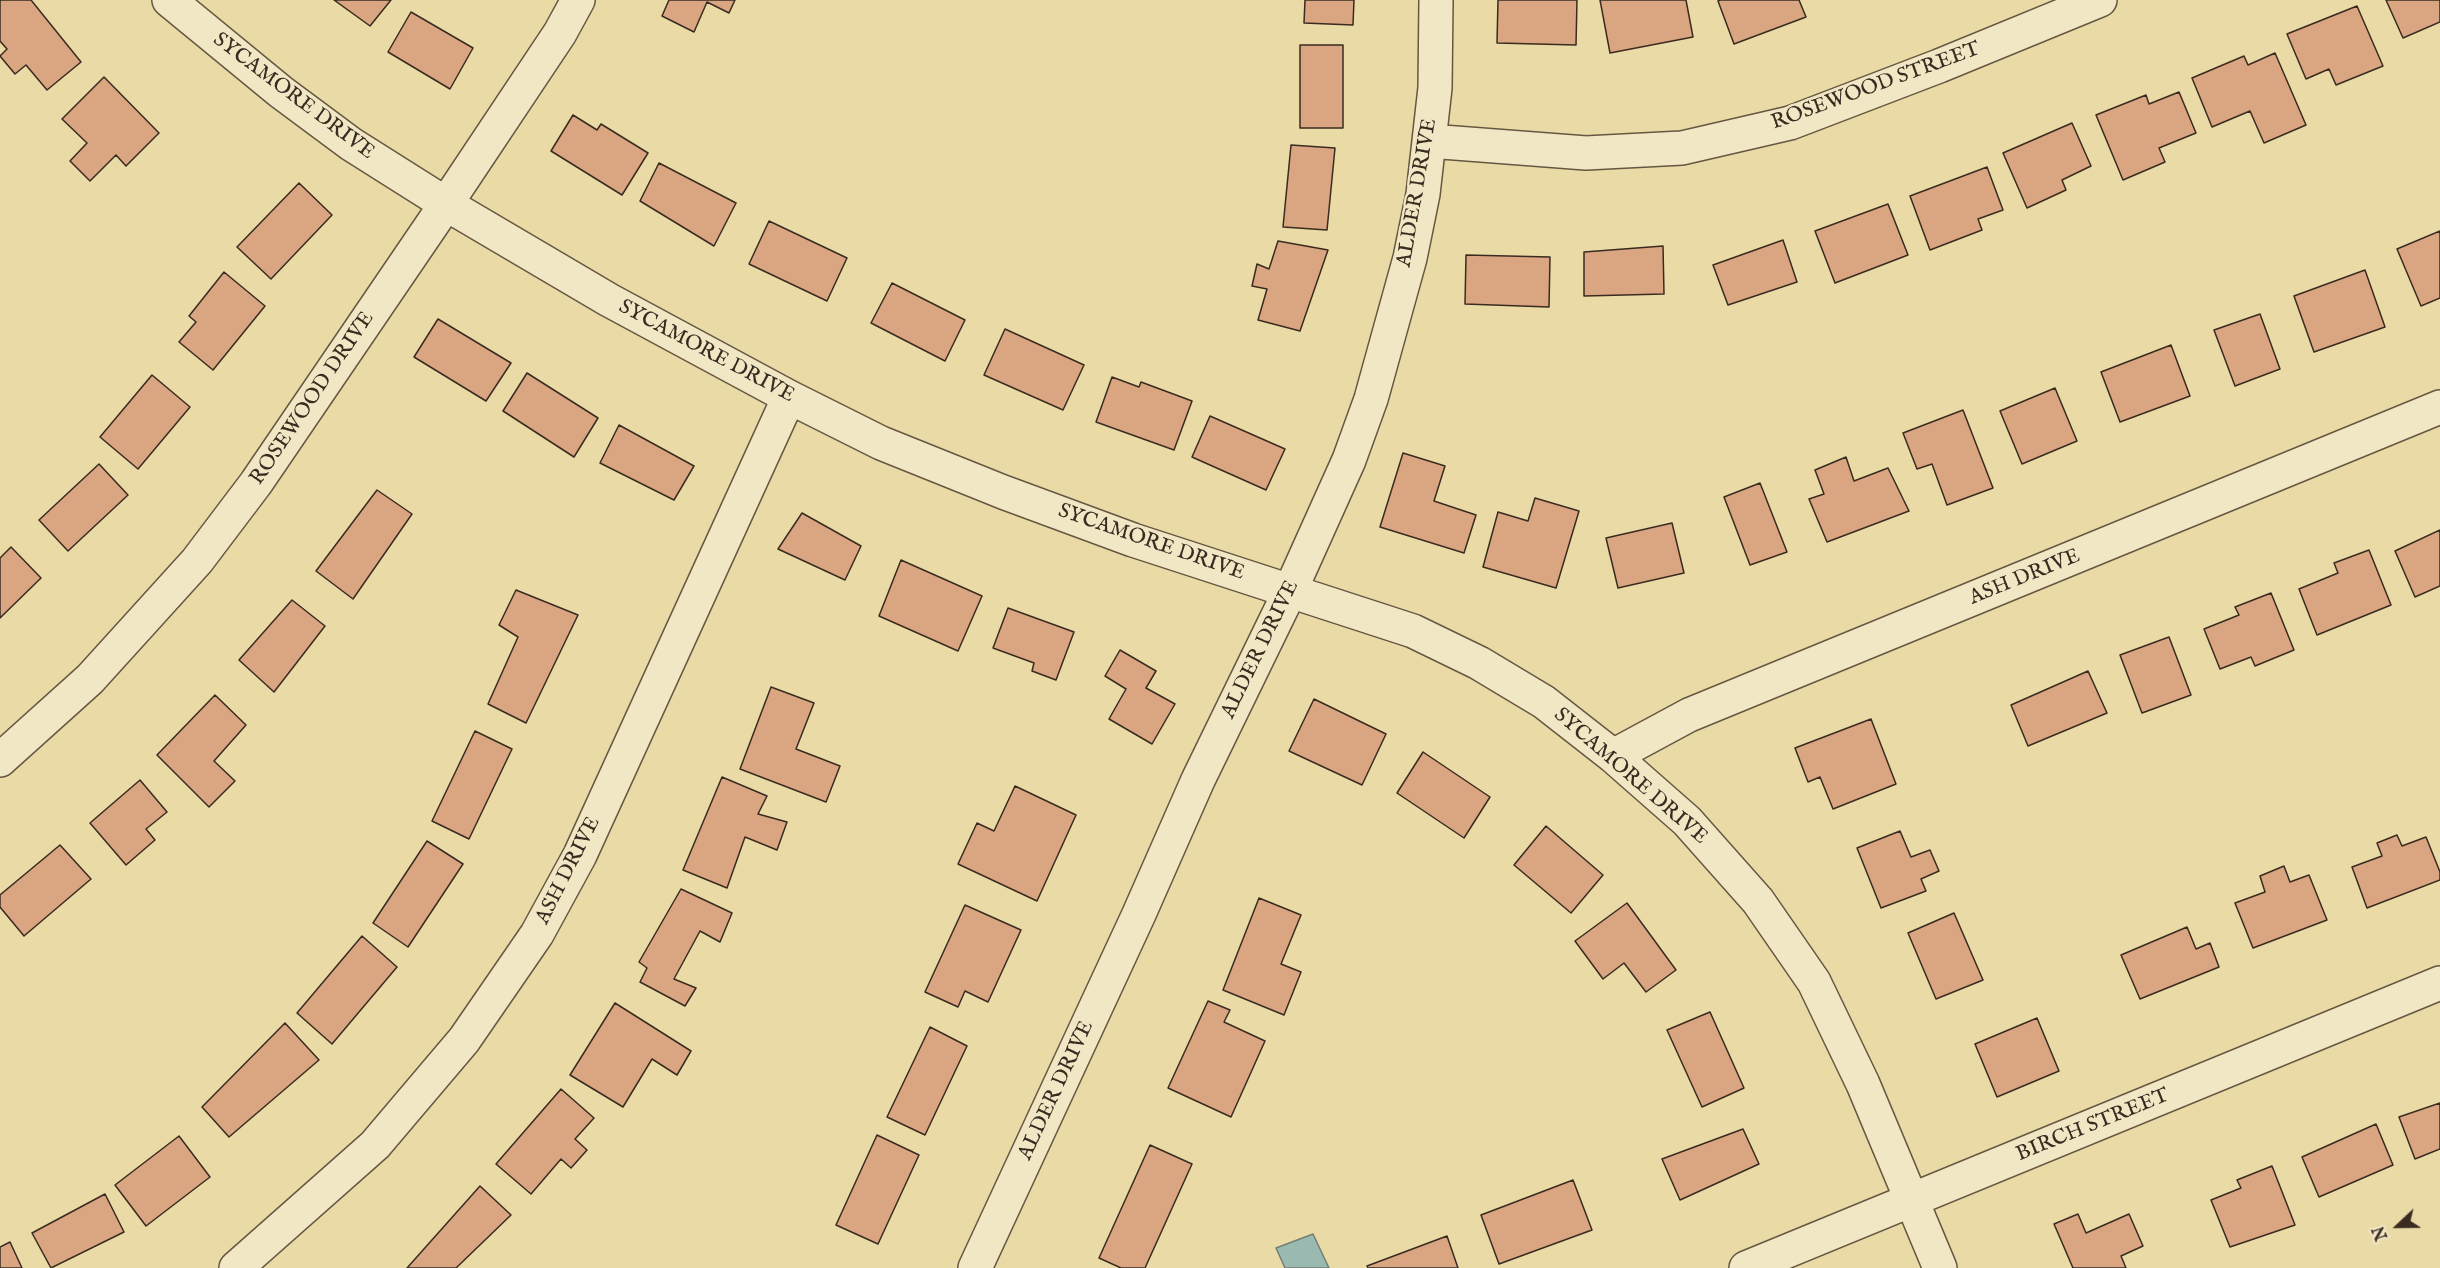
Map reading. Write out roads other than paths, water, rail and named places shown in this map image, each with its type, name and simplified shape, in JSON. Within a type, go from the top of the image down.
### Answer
[{"type":"street","name":"SYCAMORE DRIVE","points":[[169,0],[351,144],[446,204],[609,300],[789,397],[880,442],[1003,492],[1133,540],[1291,589],[1413,631],[1479,663],[1544,702],[1613,756],[1687,821],[1750,892],[1814,982],[1863,1084],[1940,1268]]},
{"type":"street","name":"ROSEWOOD DRIVE","points":[[0,760],[90,679],[197,561],[256,483],[446,204],[560,33],[578,0]]},
{"type":"street","name":"ALDER DRIVE","points":[[975,1268],[1139,914],[1198,780],[1291,589],[1349,460],[1371,399],[1410,258],[1423,194],[1435,88],[1436,0]]},
{"type":"street","name":"ROSEWOOD STREET","points":[[1429,141],[1586,153],[1682,148],[1790,123],[1939,66],[2100,0]]},
{"type":"street","name":"ASH DRIVE","points":[[236,1268],[375,1145],[464,1040],[537,934],[580,855],[789,397]]},
{"type":"street","name":"ASH DRIVE","points":[[1613,756],[1689,715],[2440,407]]},
{"type":"street","name":"BIRCH STREET","points":[[1746,1268],[2440,983]]},
{"type":"water","points":[[1313,1234],[1329,1268],[1285,1268],[1276,1248]]}]
